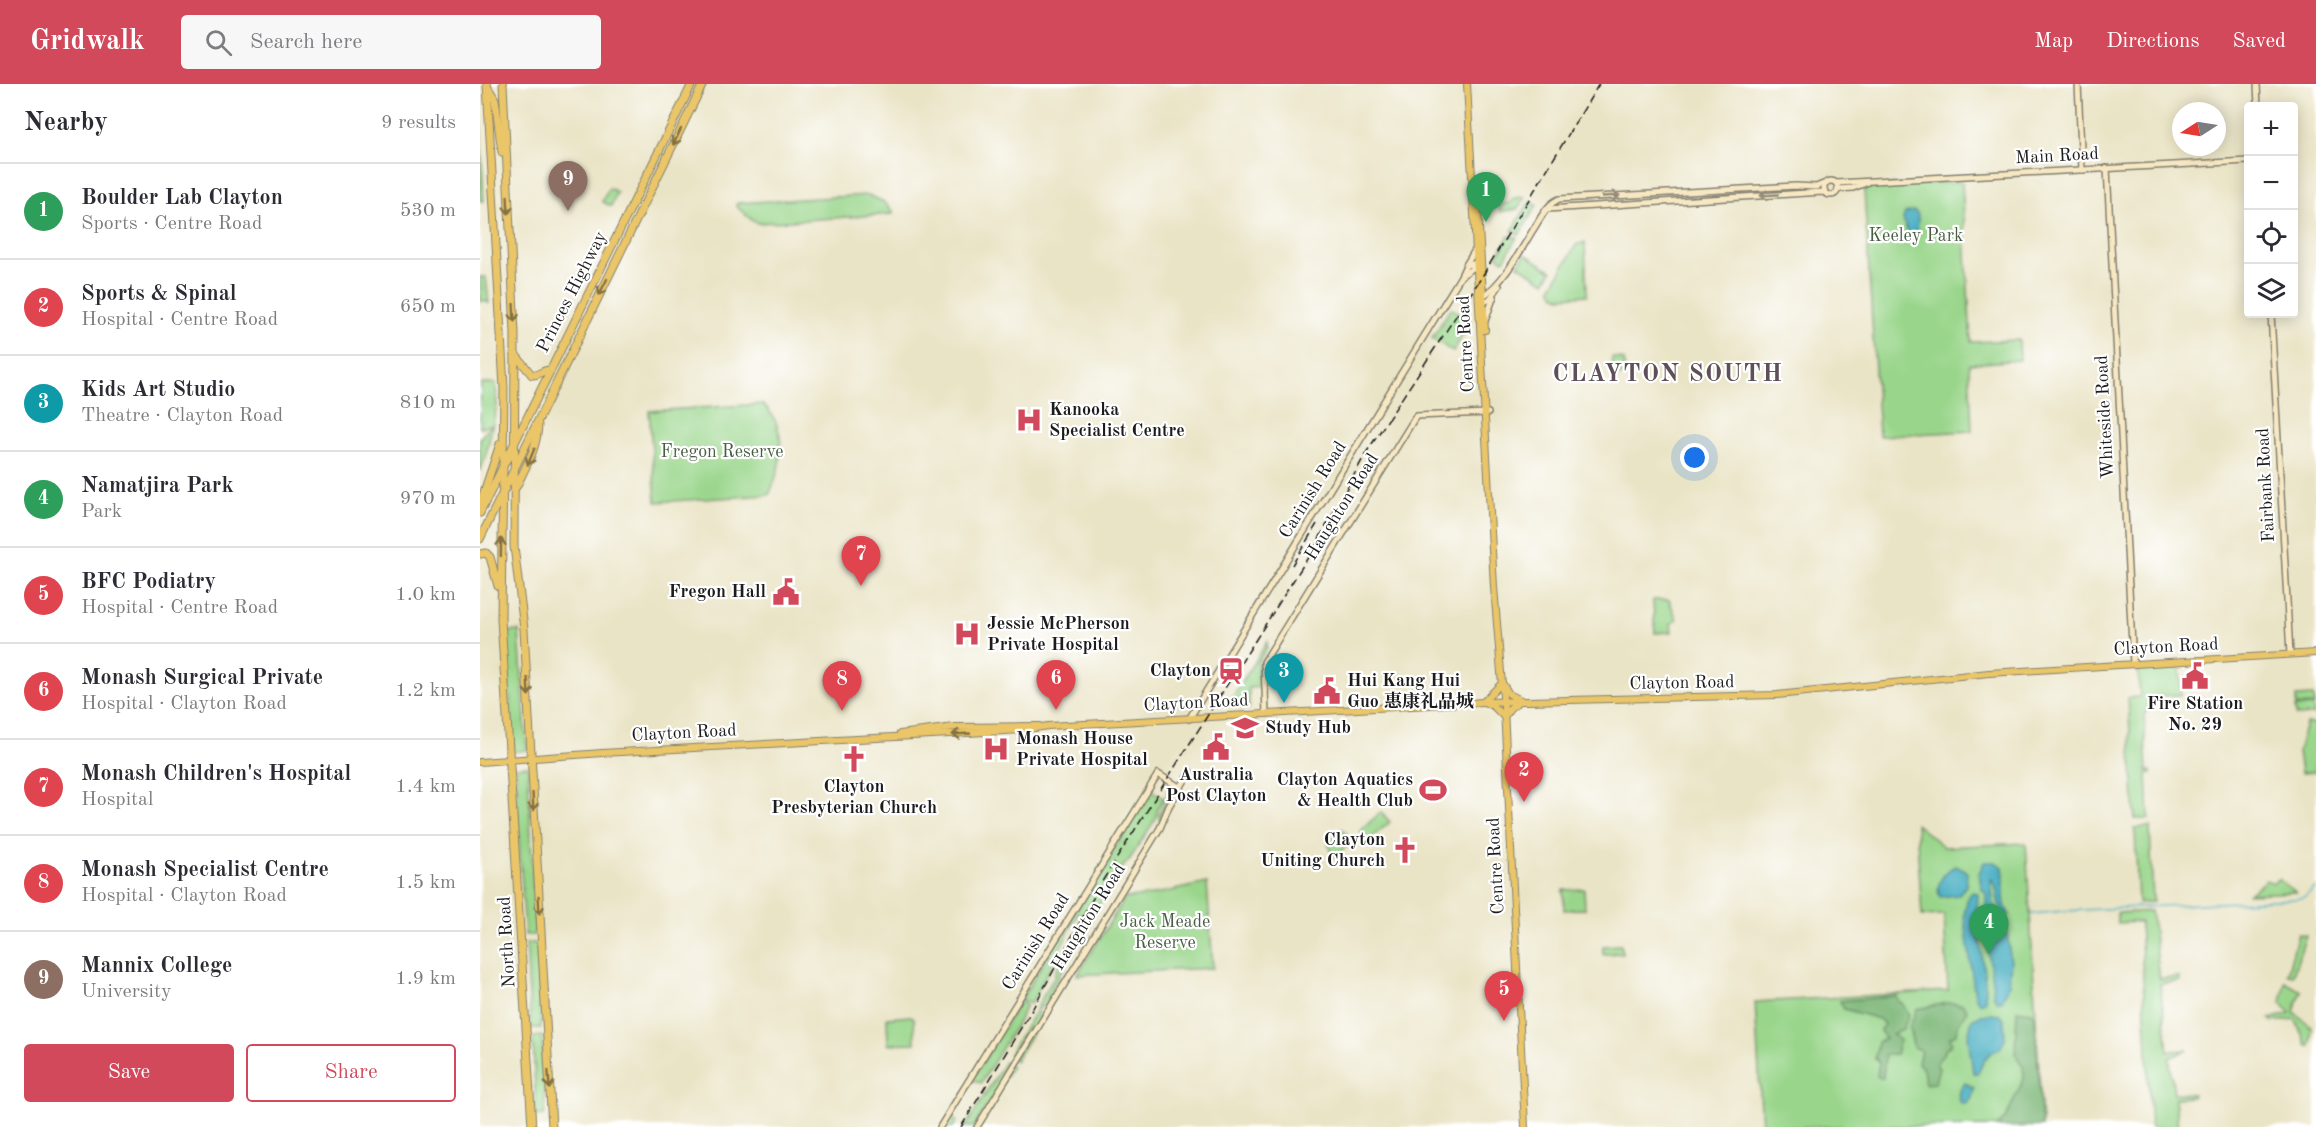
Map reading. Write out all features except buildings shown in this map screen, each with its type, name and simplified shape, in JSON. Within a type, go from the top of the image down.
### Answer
[{"type":"highway","points":[[503,84],[506,176]]},
{"type":"highway","name":"Princes Highway","points":[[480,513],[692,84]]},
{"type":"highway","name":"Princes Highway","points":[[538,422],[703,84]]},
{"type":"highway","points":[[488,85],[495,99],[506,176]]},
{"type":"highway","name":"North Road","points":[[488,85],[495,255],[503,374],[501,597],[532,1127]]},
{"type":"highway","name":"North Road","points":[[506,176],[515,354],[514,546],[524,628],[552,1127]]},
{"type":"highway","points":[[515,354],[531,375],[550,370],[559,375]]},
{"type":"highway","points":[[480,539],[538,422]]},
{"type":"highway","points":[[514,489],[535,447],[538,422]]},
{"type":"highway","points":[[480,504],[503,434]]},
{"type":"highway","points":[[480,554],[486,553],[490,557],[501,597]]},
{"type":"main road","name":"Centre Road","points":[[1469,84],[1475,250],[1482,286],[1526,1127]]},
{"type":"main road","name":"Centre Road","points":[[1469,84],[1478,265],[1476,275],[1484,325],[1487,413]]},
{"type":"main road","name":"Clayton Road","points":[[480,762],[891,736],[1027,730],[1048,726],[1521,700],[1777,695],[1989,673],[2316,653]]},
{"type":"main road","points":[[1502,683],[1509,694],[1521,700],[1510,708],[1504,718],[1493,706],[1484,702],[1502,683]]},
{"type":"street","points":[[2078,84],[2082,170]]},
{"type":"street","points":[[2257,84],[2258,102]]},
{"type":"street","name":"Main Road","points":[[1837,186],[1853,188],[1868,182],[2244,161]]},
{"type":"street","name":"Whiteside Road","points":[[2107,168],[2133,664]]},
{"type":"street","points":[[1484,325],[1495,289],[1545,210],[1552,202],[1559,199],[1816,187],[1830,181],[1837,186],[1834,194],[1823,192],[1740,196],[1560,207],[1545,210]]},
{"type":"street","points":[[1826,183],[1824,187],[1827,194]]},
{"type":"street","points":[[1739,189],[1740,196]]},
{"type":"street","points":[[1631,195],[1632,203]]},
{"type":"street","name":"Carinish Road","points":[[1189,718],[1463,275],[1475,250]]},
{"type":"street","points":[[1466,265],[1478,265]]},
{"type":"street","name":"Carinish Road","points":[[1463,275],[1478,265]]},
{"type":"street","points":[[1463,275],[1476,275]]},
{"type":"street","points":[[1482,286],[1495,289]]},
{"type":"street","points":[[1481,301],[1495,289]]},
{"type":"street","name":"Fairbank Road","points":[[2271,318],[2290,654]]},
{"type":"street","name":"Haughton Road","points":[[1266,714],[1264,663],[1416,416],[1487,413]]},
{"type":"street","name":"Haughton Road","points":[[977,1127],[990,1106],[1001,1095],[1009,1075],[1160,828],[1169,806],[1190,772]]},
{"type":"street","name":"Carinish Road","points":[[940,1127],[1158,774],[1181,788]]},
{"type":"green space","points":[[480,119],[484,201],[480,201]]},
{"type":"green space","name":"Keeley Park","points":[[1962,182],[1971,342],[2019,340],[2020,360],[1969,364],[1972,431],[1879,436],[1864,190],[1873,186]]},
{"type":"green space","points":[[609,188],[617,192],[611,206],[602,202]]},
{"type":"green space","points":[[868,195],[884,202],[893,214],[759,223],[753,221],[736,206],[737,203]]},
{"type":"green space","points":[[1525,197],[1518,209],[1500,212],[1499,205],[1510,203],[1514,198]]},
{"type":"green space","points":[[1530,201],[1537,205],[1519,235],[1512,231]]},
{"type":"green space","points":[[1509,236],[1517,237],[1504,260],[1497,256]]},
{"type":"green space","points":[[1585,242],[1587,295],[1561,297],[1555,295],[1551,288],[1576,245]]},
{"type":"green space","points":[[1525,254],[1552,271],[1545,282],[1518,265]]},
{"type":"green space","points":[[480,277],[486,277],[489,304],[487,301],[481,301]]},
{"type":"green space","points":[[1451,308],[1471,322],[1453,352],[1432,338]]},
{"type":"green space","points":[[1612,358],[1624,360],[1625,376],[1612,377]]},
{"type":"green space","points":[[481,383],[496,383],[497,406],[485,459],[480,471],[480,438],[492,425],[480,428]]},
{"type":"green space","name":"Fregon Reserve","points":[[763,404],[777,424],[781,448],[774,484],[769,495],[656,502],[649,411]]},
{"type":"green space","points":[[1653,600],[1669,600],[1677,620],[1671,624],[1672,632],[1655,633]]},
{"type":"green space","points":[[519,631],[527,750],[513,752],[506,634]]},
{"type":"green space","points":[[1267,642],[1267,648],[1258,662],[1259,687],[1249,688],[1249,708],[1232,705],[1230,701]]},
{"type":"green space","points":[[2180,668],[2181,695],[2157,696],[2144,715],[2147,771],[2151,771],[2147,774],[2149,819],[2135,819],[2128,698],[2140,697],[2138,670]]},
{"type":"green space","points":[[2313,696],[2314,705],[2296,706],[2296,697]]},
{"type":"green space","points":[[2313,706],[2314,715],[2296,716],[2295,707]]},
{"type":"green space","points":[[2306,724],[2316,724],[2316,772],[2301,773],[2298,751]]},
{"type":"green space","points":[[528,766],[534,935],[525,935],[516,767]]},
{"type":"green space","points":[[1169,784],[1174,787],[1175,792],[1160,822],[1160,812]]},
{"type":"green space","points":[[1151,790],[1164,798],[1158,807],[1156,818],[1130,859],[1119,871],[1076,942],[1049,999],[1038,1010],[1036,1009],[1085,919],[1078,914],[1031,1004],[1021,999]]},
{"type":"green space","points":[[1381,812],[1390,822],[1368,841],[1360,831]]},
{"type":"green space","points":[[1916,824],[1944,847],[2026,843],[2042,1126],[1762,1127],[1755,1002],[1948,991],[1944,915],[1922,916]]},
{"type":"green space","points":[[2150,827],[2153,902],[2138,903],[2135,828]]},
{"type":"green space","points":[[1342,829],[1353,841],[1333,858],[1328,842]]},
{"type":"green space","points":[[2278,879],[2296,892],[2249,894],[2266,880],[2273,883]]},
{"type":"green space","name":"Jack Meade Reserve","points":[[1207,883],[1213,968],[1077,975],[1125,898],[1147,896]]},
{"type":"green space","points":[[1584,889],[1585,909],[1564,910],[1563,890]]},
{"type":"green space","points":[[2151,911],[2160,979],[2179,977],[2180,981],[2160,984],[2168,1051],[2188,1050],[2169,1058],[2174,1093],[2193,1094],[2192,1097],[2175,1098],[2178,1127],[2151,1127],[2140,922],[2117,923],[2117,913]]},
{"type":"green space","points":[[2298,934],[2306,936],[2293,975],[2287,974]]},
{"type":"green space","points":[[526,943],[536,943],[538,947],[541,1028],[531,1028]]},
{"type":"green space","points":[[1621,945],[1622,953],[1603,954],[1603,946]]},
{"type":"green space","points":[[2285,982],[2301,991],[2294,1012],[2312,1027],[2310,1046],[2307,1046],[2295,1019],[2273,1022],[2270,1019],[2290,1013],[2281,1002]]},
{"type":"green space","points":[[1897,996],[1898,1001],[1902,1003],[1909,1015],[1903,1029],[1892,1034],[1900,1040],[1896,1054],[1885,1055],[1883,1078],[1880,1078],[1877,1076],[1879,1062],[1875,1058],[1878,1042],[1885,1038],[1880,1031],[1884,1024],[1879,1019],[1844,1009],[1840,1001]]},
{"type":"green space","points":[[1020,1001],[1026,1005],[1020,1019],[981,1083],[973,1080],[952,1117],[957,1121],[953,1127],[943,1127]]},
{"type":"green space","points":[[1948,1003],[1963,1004],[1967,1010],[1958,1025],[1957,1033],[1950,1037],[1952,1044],[1936,1064],[1939,1068],[1935,1083],[1925,1084],[1923,1069],[1918,1063],[1921,1050],[1914,1048],[1909,1028],[1917,1009]]},
{"type":"green space","points":[[2017,1010],[2032,1012],[2035,1016],[2042,1126],[1997,1127],[2006,1117],[2024,1078],[2023,1067],[2015,1053]]},
{"type":"green space","points":[[1035,1012],[1039,1018],[1043,1015],[1015,1061],[1009,1055]]},
{"type":"green space","points":[[911,1016],[914,1018],[915,1043],[888,1044],[887,1018]]},
{"type":"green space","points":[[542,1036],[545,1111],[544,1115],[536,1116],[533,1039]]},
{"type":"green space","points":[[1005,1062],[1012,1066],[974,1127],[965,1127]]},
{"type":"water","points":[[1913,211],[1917,213],[1918,218],[1918,235],[1914,237],[1908,234],[1903,219],[1905,213]]},
{"type":"water","points":[[1984,862],[1995,862],[2003,867],[2004,898],[2010,915],[2007,915],[2000,906],[1993,879],[1991,879],[1993,903],[2005,919],[2011,962],[2009,985],[2002,1001],[1996,1001],[1994,996],[1985,928],[1986,894],[1981,887],[1979,873]]},
{"type":"water","points":[[1955,866],[1964,869],[1967,873],[1966,886],[1958,895],[1940,897],[1938,888],[1941,879]]},
{"type":"water","points":[[1973,892],[1978,893],[1977,916],[1986,989],[1985,1001],[1980,1003],[1975,997],[1964,915],[1968,896]]},
{"type":"water","points":[[1980,1015],[2000,1015],[2004,1019],[2005,1039],[2000,1049],[1990,1053],[1978,1073],[1973,1073],[1968,1036],[1972,1019]]},
{"type":"water","points":[[1965,1083],[1974,1088],[1972,1098],[1968,1103],[1963,1104],[1960,1102],[1960,1094]]},
{"type":"waterway","points":[[2031,914],[2295,899],[2305,897],[2316,887]]},
{"type":"railway","points":[[961,1127],[1033,1008],[1103,880],[1314,548],[1366,453],[1483,275],[1599,84]]},
{"type":"railway","points":[[1292,565],[1317,524]]},
{"type":"place","name":"Mannix College","points":[[568,211]]},
{"type":"place","name":"Boulder Lab Clayton","points":[[1486,222]]},
{"type":"place","name":"Kanooka Specialist Centre","points":[[1029,420]]},
{"type":"place","name":"Monash Children's Hospital","points":[[861,586]]},
{"type":"place","name":"Fregon Hall","points":[[786,592]]},
{"type":"place","name":"Jessie McPherson Private Hospital","points":[[967,634]]},
{"type":"place","name":"Clayton","points":[[1231,671]]},
{"type":"place","name":"Fire Station No. 29","points":[[2195,676]]},
{"type":"place","name":"Hui Kang Hui Guo 惠康礼品城","points":[[1327,691]]},
{"type":"place","name":"Kids Art Studio","points":[[1284,703]]},
{"type":"place","name":"Monash Surgical Private","points":[[1056,710]]},
{"type":"place","name":"Monash Specialist Centre","points":[[842,711]]},
{"type":"place","name":"Study Hub","points":[[1245,728]]},
{"type":"place","name":"Australia Post Clayton","points":[[1216,747]]},
{"type":"place","name":"Monash House Private Hospital","points":[[996,749]]},
{"type":"place","name":"Clayton Presbyterian Church","points":[[854,759]]},
{"type":"place","name":"Clayton Aquatics & Health Club","points":[[1433,790]]},
{"type":"place","name":"Sports & Spinal","points":[[1524,802]]},
{"type":"place","name":"Clayton Uniting Church","points":[[1405,850]]},
{"type":"place","name":"Namatjira Park","points":[[1989,954]]},
{"type":"place","name":"BFC Podiatry","points":[[1504,1021]]},
{"type":"district","name":"CLAYTON SOUTH","points":[[1668,375]]}]
